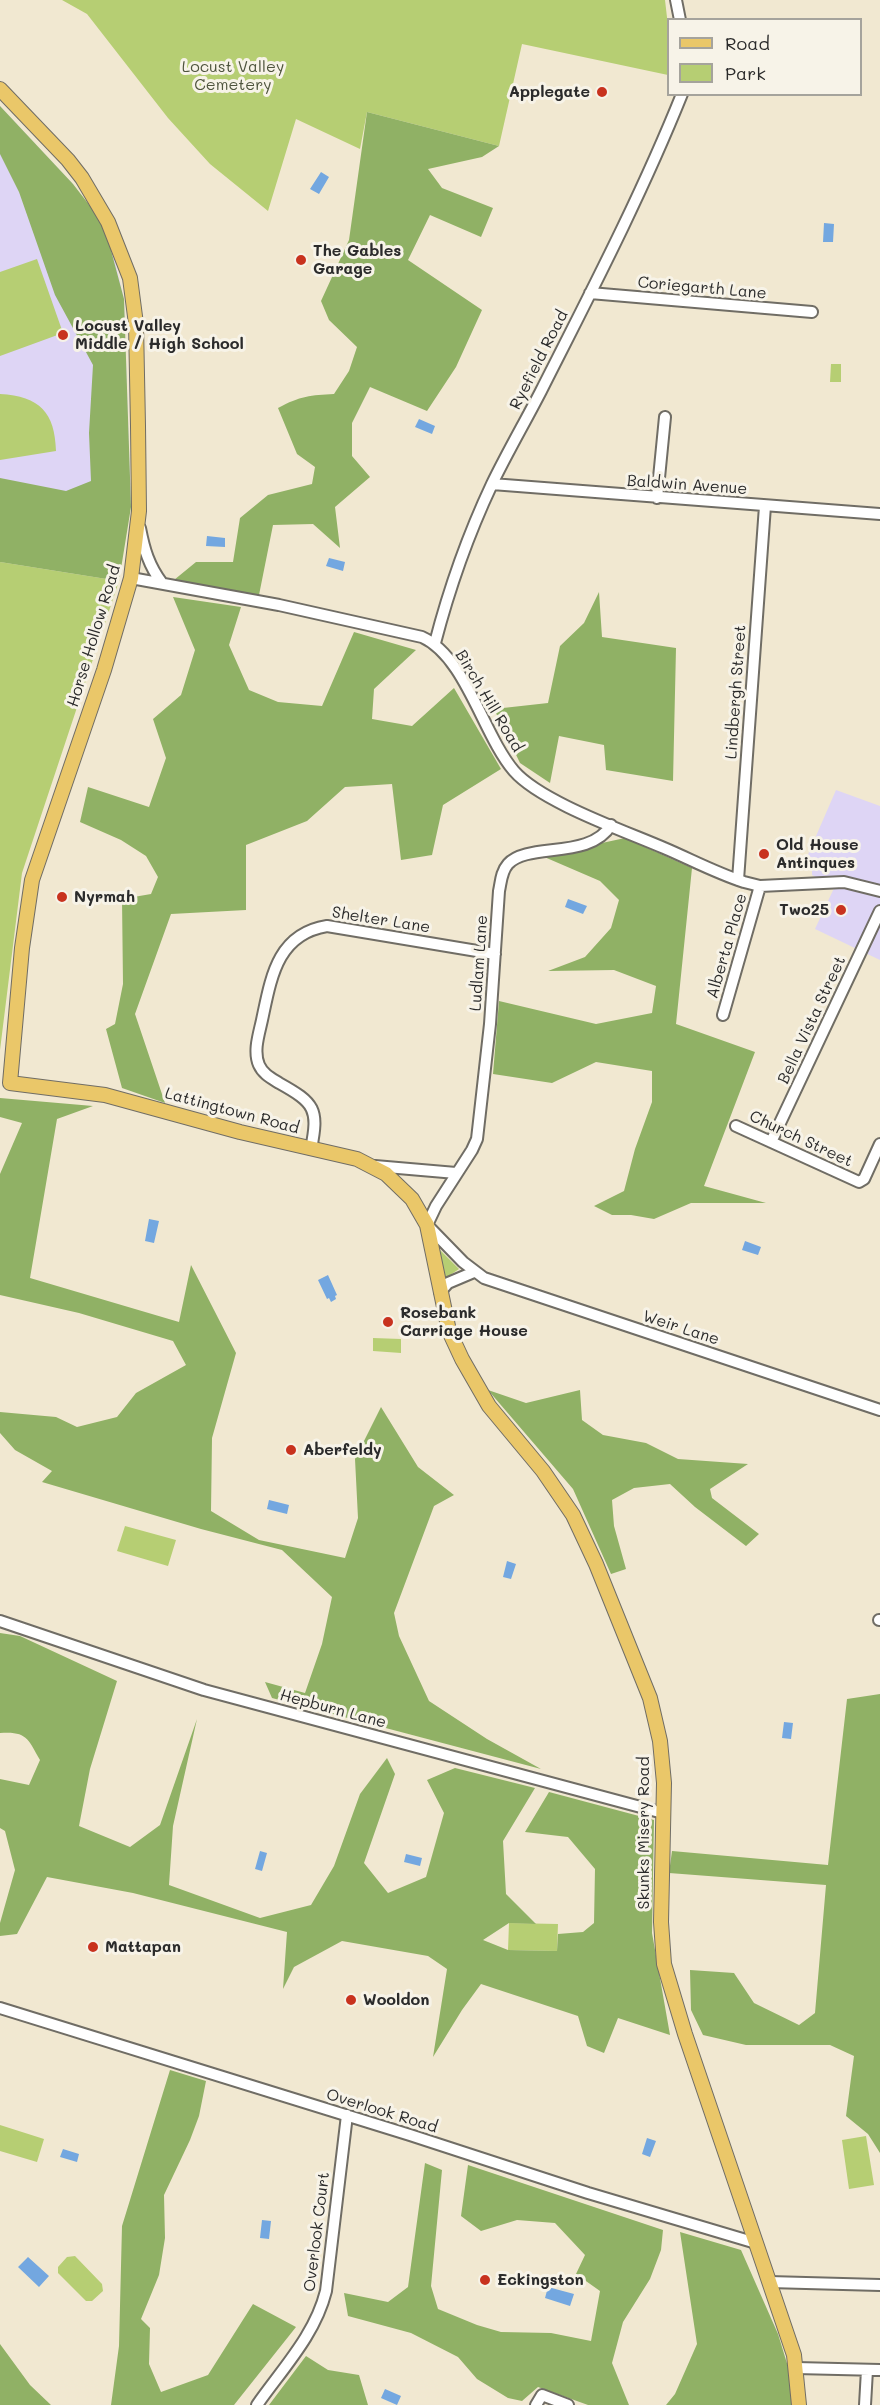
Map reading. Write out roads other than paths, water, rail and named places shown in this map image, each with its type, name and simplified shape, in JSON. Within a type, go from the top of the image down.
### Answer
[{"type":"main road","name":"Horse Hollow Road","points":[[0,89],[54,144],[82,178],[108,222],[130,278],[137,348],[138,521],[131,578],[104,670],[32,880],[5,1083]]},
{"type":"main road","name":"Lattingtown Road","points":[[5,1083],[105,1095],[240,1132],[357,1159],[374,1166],[402,1187],[428,1225]]},
{"type":"main road","name":"Skunks Misery Road","points":[[428,1225],[449,1331],[489,1407],[561,1496],[573,1515],[596,1564],[650,1698],[660,1741],[664,1783],[661,1922],[664,1964],[796,2368],[799,2405]]},
{"type":"street","points":[[676,0],[680,18]]},
{"type":"street","name":"Ryefield Road","points":[[435,643],[464,551],[492,484],[590,293],[650,168],[681,96]]},
{"type":"street","name":"Coriegarth Lane","points":[[590,293],[812,312]]},
{"type":"street","points":[[657,498],[665,417]]},
{"type":"street","name":"Baldwin Avenue","points":[[492,484],[880,514]]},
{"type":"street","name":"Lindbergh Street","points":[[738,880],[765,506]]},
{"type":"street","points":[[138,521],[146,555],[162,583]]},
{"type":"street","name":"Birch Hill Road","points":[[131,578],[410,633],[435,643],[451,663],[504,757],[516,773],[549,796],[738,880],[760,886],[844,882],[880,891]]},
{"type":"street","name":"Ludlam Lane","points":[[428,1225],[436,1206],[472,1150],[480,1125],[499,891],[503,872],[508,864],[518,857],[588,843],[600,838],[611,825]]},
{"type":"street","name":"Alberta Place","points":[[723,1015],[760,886]]},
{"type":"street","name":"Bella Vista Street","points":[[771,1142],[880,911]]},
{"type":"street","name":"Shelter Lane","points":[[311,1149],[316,1125],[311,1107],[295,1092],[265,1074],[256,1055],[270,980],[280,958],[292,942],[305,931],[327,926],[495,954]]},
{"type":"street","name":"Church Street","points":[[736,1126],[858,1182],[864,1179],[880,1144]]},
{"type":"street","points":[[374,1166],[456,1173]]},
{"type":"street","name":"Weir Lane","points":[[428,1225],[474,1272],[484,1278],[880,1410]]},
{"type":"street","points":[[440,1292],[448,1283],[474,1272]]},
{"type":"street","name":"Hepburn Lane","points":[[0,1621],[204,1690],[663,1813]]},
{"type":"street","name":"Overlook Road","points":[[0,2008],[347,2115],[588,2193],[756,2243]]},
{"type":"street","name":"Overlook Court","points":[[257,2405],[305,2340],[321,2311],[326,2291],[347,2115]]},
{"type":"street","points":[[769,2282],[880,2285]]},
{"type":"street","points":[[796,2368],[880,2370]]},
{"type":"street","points":[[865,2405],[867,2370]]},
{"type":"street","points":[[536,2405],[542,2395],[568,2405]]},
{"type":"water","points":[[321,172],[329,177],[319,194],[310,189]]},
{"type":"water","points":[[824,223],[834,224],[833,242],[823,242]]},
{"type":"water","points":[[419,419],[435,426],[432,434],[415,427]]},
{"type":"water","points":[[207,536],[225,538],[225,547],[206,546]]},
{"type":"water","points":[[329,558],[345,562],[343,571],[326,566]]},
{"type":"water","points":[[568,899],[587,906],[583,914],[565,907]]},
{"type":"water","points":[[149,1219],[159,1221],[154,1243],[145,1241]]},
{"type":"water","points":[[745,1241],[761,1247],[758,1255],[742,1250]]},
{"type":"water","points":[[328,1275],[337,1295],[336,1299],[331,1302],[329,1298],[327,1299],[318,1280]]},
{"type":"water","points":[[269,1500],[289,1505],[287,1514],[267,1509]]},
{"type":"water","points":[[507,1561],[516,1564],[511,1579],[503,1577]]},
{"type":"water","points":[[784,1722],[793,1723],[791,1739],[782,1738]]},
{"type":"water","points":[[260,1851],[267,1853],[262,1871],[255,1869]]},
{"type":"water","points":[[406,1854],[422,1858],[420,1866],[404,1862]]},
{"type":"water","points":[[647,2138],[656,2141],[650,2157],[642,2154]]},
{"type":"water","points":[[63,2149],[79,2154],[77,2162],[60,2157]]},
{"type":"water","points":[[262,2220],[271,2221],[269,2239],[260,2238]]},
{"type":"water","points":[[28,2257],[49,2276],[39,2287],[18,2267]]},
{"type":"water","points":[[548,2287],[574,2294],[570,2306],[545,2298]]},
{"type":"water","points":[[385,2389],[401,2396],[397,2405],[381,2398]]},
{"type":"place","name":"Applegate","points":[[602,92]]},
{"type":"place","name":"The Gables Garage","points":[[301,260]]},
{"type":"place","name":"Locust Valley Middle / High School","points":[[63,335]]},
{"type":"place","name":"Old House Antinques","points":[[764,854]]},
{"type":"place","name":"Nyrmah","points":[[62,897]]},
{"type":"place","name":"Two25","points":[[841,910]]},
{"type":"place","name":"Rosebank Carriage House","points":[[388,1322]]},
{"type":"place","name":"Aberfeldy","points":[[291,1450]]},
{"type":"place","name":"Mattapan","points":[[93,1947]]},
{"type":"place","name":"Wooldon","points":[[351,2000]]},
{"type":"place","name":"Eckingston","points":[[485,2280]]},
{"type":"park label","name":"Locust Valley Cemetery","points":[[233,76]]}]
